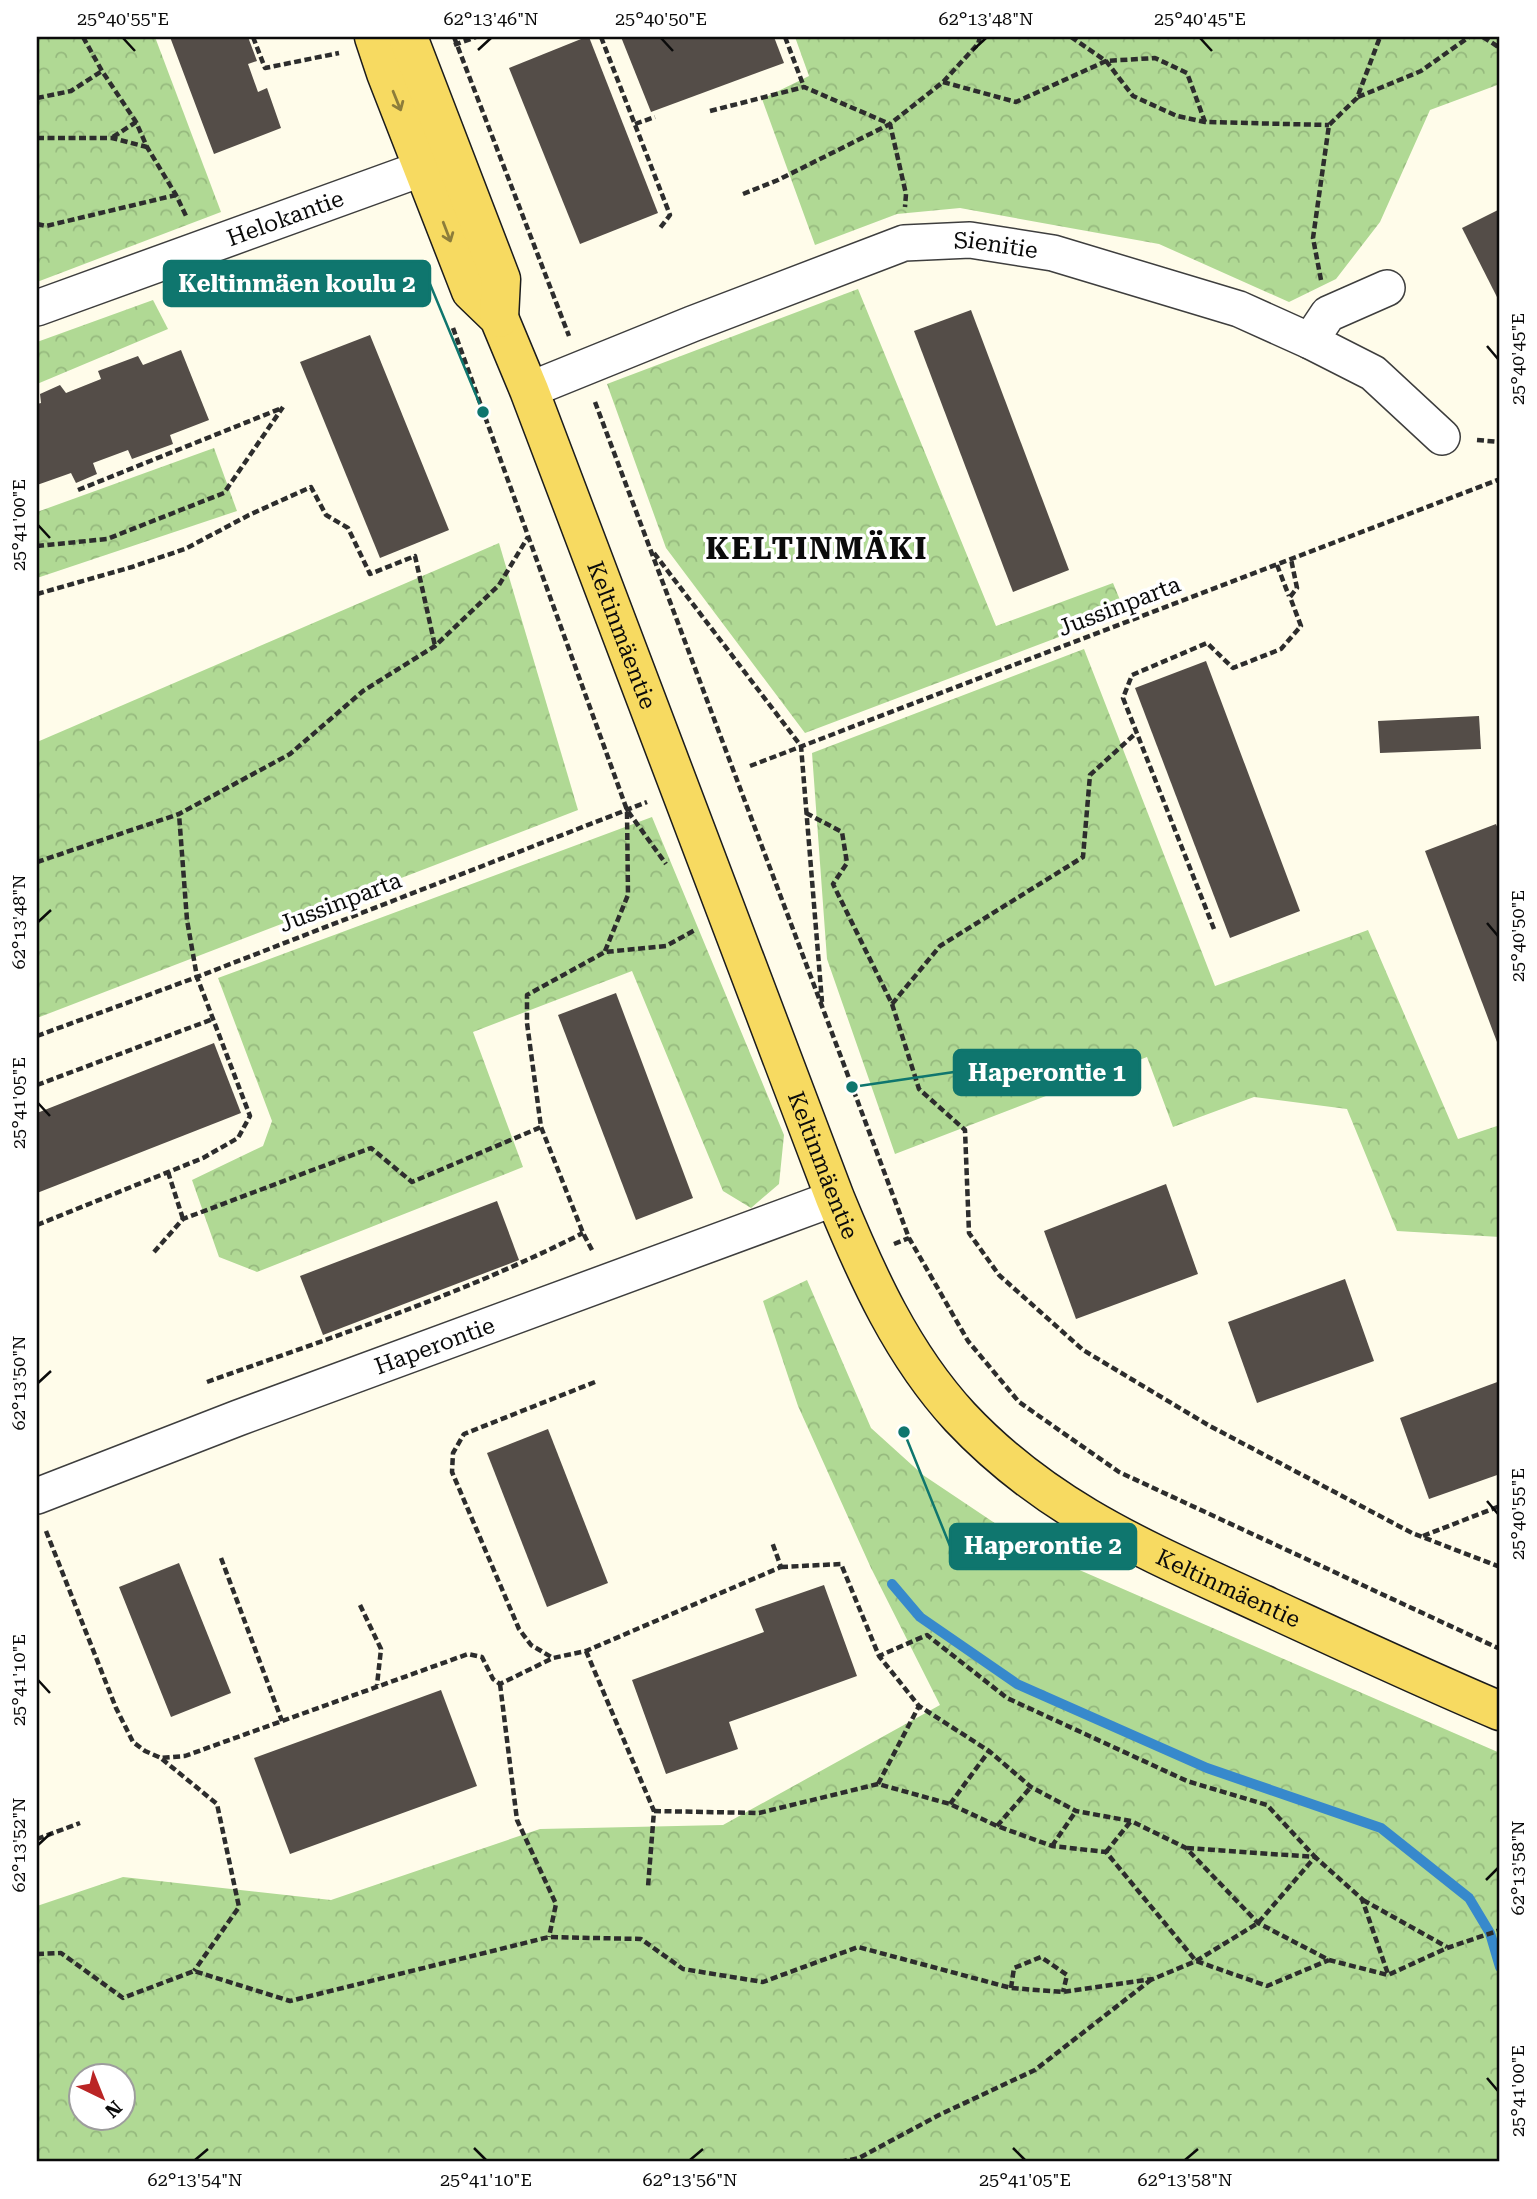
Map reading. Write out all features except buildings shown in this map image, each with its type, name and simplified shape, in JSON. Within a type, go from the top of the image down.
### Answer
[{"type":"main road","name":"Keltinmäentie","points":[[374,37],[386,73],[439,162],[501,279],[499,318],[529,390],[835,1198],[860,1258],[902,1342],[958,1415],[1001,1458],[1050,1496],[1102,1528],[1500,1711]]},
{"type":"main road","name":"Keltinmäentie","points":[[408,37],[439,162]]},
{"type":"street","name":"Helokantie","points":[[37,308],[439,162]]},
{"type":"street","name":"Sienitie","points":[[529,390],[904,243],[970,240],[1053,254],[1239,309],[1319,328],[1373,373],[1442,437]]},
{"type":"street","points":[[1319,328],[1387,288]]},
{"type":"street","name":"Haperontie","points":[[40,1510],[251,1414],[835,1198]]},
{"type":"path","points":[[83,37],[136,122],[147,147],[176,195],[200,248]]},
{"type":"path","points":[[253,37],[264,68],[339,53]]},
{"type":"path","points":[[454,37],[582,368],[909,1238],[968,1341],[1019,1402],[1119,1472],[1500,1650]]},
{"type":"path","points":[[457,44],[476,37]]},
{"type":"path","points":[[601,37],[670,215],[660,228]]},
{"type":"path","points":[[785,37],[804,87]]},
{"type":"path","points":[[743,194],[778,180],[890,124],[943,82],[978,44],[980,37]]},
{"type":"path","points":[[1071,37],[1106,61],[1133,96],[1177,116],[1205,121],[1329,125]]},
{"type":"path","points":[[1357,98],[1380,37]]},
{"type":"path","points":[[1319,328],[1313,238],[1329,125],[1357,98],[1421,71],[1469,37]]},
{"type":"path","points":[[1483,37],[1500,48]]},
{"type":"path","points":[[943,82],[1016,102],[1106,61],[1155,58],[1187,73],[1205,121]]},
{"type":"path","points":[[37,97],[71,92],[102,71]]},
{"type":"path","points":[[710,111],[804,87],[890,124]]},
{"type":"path","points":[[635,124],[655,117]]},
{"type":"path","points":[[112,138],[136,122]]},
{"type":"path","points":[[890,124],[906,194],[904,243]]},
{"type":"path","points":[[37,138],[112,138],[147,147]]},
{"type":"path","points":[[37,224],[46,226],[176,195]]},
{"type":"path","points":[[451,323],[627,810],[628,895],[605,952]]},
{"type":"path","points":[[37,546],[107,539],[224,494],[283,407],[78,490]]},
{"type":"path","name":"Jussinparta","points":[[750,766],[1500,479]]},
{"type":"path","points":[[37,593],[132,568],[185,549],[249,515],[311,487],[326,515],[348,528],[370,574],[415,556],[435,646]]},
{"type":"path","points":[[37,862],[179,814],[290,754],[363,691],[435,646],[499,585],[528,537]]},
{"type":"path","points":[[649,547],[801,746],[823,1009]]},
{"type":"path","points":[[1290,597],[1297,588],[1291,559]]},
{"type":"path","points":[[1214,929],[1123,698],[1132,675],[1207,643],[1233,668],[1281,649],[1301,626],[1277,565]]},
{"type":"path","points":[[892,1004],[940,946],[1083,857],[1090,775],[1137,733]]},
{"type":"path","name":"Jussinparta","points":[[37,1036],[655,798]]},
{"type":"path","points":[[806,813],[842,832],[847,863],[833,884],[892,1004],[919,1089],[965,1130],[969,1233],[999,1275],[1083,1350],[1209,1425],[1422,1536],[1500,1567]]},
{"type":"path","points":[[37,1225],[203,1157],[238,1138],[250,1116],[197,976],[179,814]]},
{"type":"path","points":[[609,1282],[583,1233],[541,1127],[527,1023],[527,995],[605,952],[666,946],[708,923],[729,917]]},
{"type":"path","points":[[37,1085],[213,1019]]},
{"type":"path","points":[[154,1252],[183,1219],[371,1148],[412,1182],[541,1127]]},
{"type":"path","points":[[167,1172],[183,1219]]},
{"type":"path","points":[[207,1382],[358,1328],[541,1254],[583,1233]]},
{"type":"path","points":[[553,1658],[531,1645],[519,1629],[452,1472],[453,1452],[464,1434],[595,1382]]},
{"type":"path","points":[[1422,1536],[1500,1506]]},
{"type":"path","points":[[37,1954],[61,1953],[123,1998],[194,1972],[239,1907],[217,1804],[161,1758],[133,1742],[116,1708],[40,1510]]},
{"type":"path","points":[[772,1542],[781,1567]]},
{"type":"path","points":[[221,1558],[282,1721]]},
{"type":"path","points":[[500,1684],[553,1658],[586,1651],[781,1567],[841,1564],[879,1656],[919,1706],[989,1751],[1031,1787],[1076,1811],[1131,1821],[1186,1848],[1258,1923],[1329,1960],[1388,1975],[1447,1948],[1500,1930]]},
{"type":"path","points":[[360,1605],[381,1650],[377,1685]]},
{"type":"path","points":[[879,1656],[927,1635],[1007,1699],[1187,1782],[1267,1805],[1315,1857],[1362,1899],[1447,1948]]},
{"type":"path","points":[[586,1651],[654,1811],[648,1887]]},
{"type":"path","points":[[161,1758],[185,1756],[468,1654],[482,1657],[493,1679],[500,1684],[517,1820],[556,1904],[549,1937]]},
{"type":"path","points":[[878,1784],[919,1706]]},
{"type":"path","points":[[950,1804],[989,1751]]},
{"type":"path","points":[[654,1811],[759,1813],[878,1784],[950,1804],[997,1826],[1052,1846],[1106,1852],[1196,1961],[1266,1986],[1329,1960]]},
{"type":"path","points":[[997,1826],[1031,1787]]},
{"type":"path","points":[[1052,1846],[1076,1811]]},
{"type":"path","points":[[1106,1852],[1131,1821]]},
{"type":"path","points":[[37,1839],[80,1823]]},
{"type":"path","points":[[1186,1848],[1315,1857]]},
{"type":"path","points":[[194,1972],[290,2001],[549,1937],[641,1939],[683,1969],[763,1982],[858,1947],[1011,1988],[1063,1992],[1153,1979],[1196,1961],[1258,1923],[1315,1857]]},
{"type":"path","points":[[1362,1899],[1388,1975]]},
{"type":"path","points":[[1011,1988],[1014,1968],[1041,1958],[1067,1975],[1063,1992]]},
{"type":"path","points":[[840,2162],[859,2158],[939,2115],[1035,2070],[1153,1979]]},
{"type":"green space","points":[[37,37],[155,37],[221,212],[37,282]]},
{"type":"green space","points":[[795,37],[1500,37],[1500,84],[1430,110],[1380,222],[1336,279],[1289,302],[1159,244],[960,208],[897,214],[815,245],[762,99],[809,76]]},
{"type":"green space","points":[[858,289],[996,626],[1113,583],[1125,612],[805,733],[666,548],[607,384]]},
{"type":"green space","points":[[153,300],[168,329],[37,384],[37,342]]},
{"type":"green space","points":[[214,448],[237,511],[37,578],[37,512]]},
{"type":"green space","points":[[499,543],[578,810],[37,1018],[37,742]]},
{"type":"green space","points":[[1084,649],[1215,986],[1368,930],[1458,1139],[1500,1125],[1500,1237],[1397,1231],[1347,1109],[1254,1097],[1173,1127],[1147,1057],[895,1154],[827,959],[812,753]]},
{"type":"green space","points":[[652,817],[784,1135],[779,1184],[751,1208],[723,1191],[632,971],[473,1032],[523,1167],[257,1272],[219,1257],[192,1180],[263,1146],[272,1121],[218,978]]},
{"type":"green space","points":[[807,1280],[871,1428],[923,1475],[1038,1552],[1500,1753],[1500,2162],[37,2162],[37,1906],[123,1877],[331,1900],[540,1829],[723,1825],[940,1705],[871,1568],[798,1406],[763,1301]]},
{"type":"waterway","points":[[892,1584],[920,1617],[1017,1684],[1207,1768],[1381,1828],[1469,1898],[1490,1933],[1500,1967]]},
{"type":"place","name":"Keltinmäen koulu 2","points":[[483,412]]},
{"type":"place","name":"Haperontie 1","points":[[852,1087]]},
{"type":"place","name":"Haperontie 2","points":[[904,1432]]},
{"type":"district","name":"KELTINMÄKI","points":[[817,549]]}]
